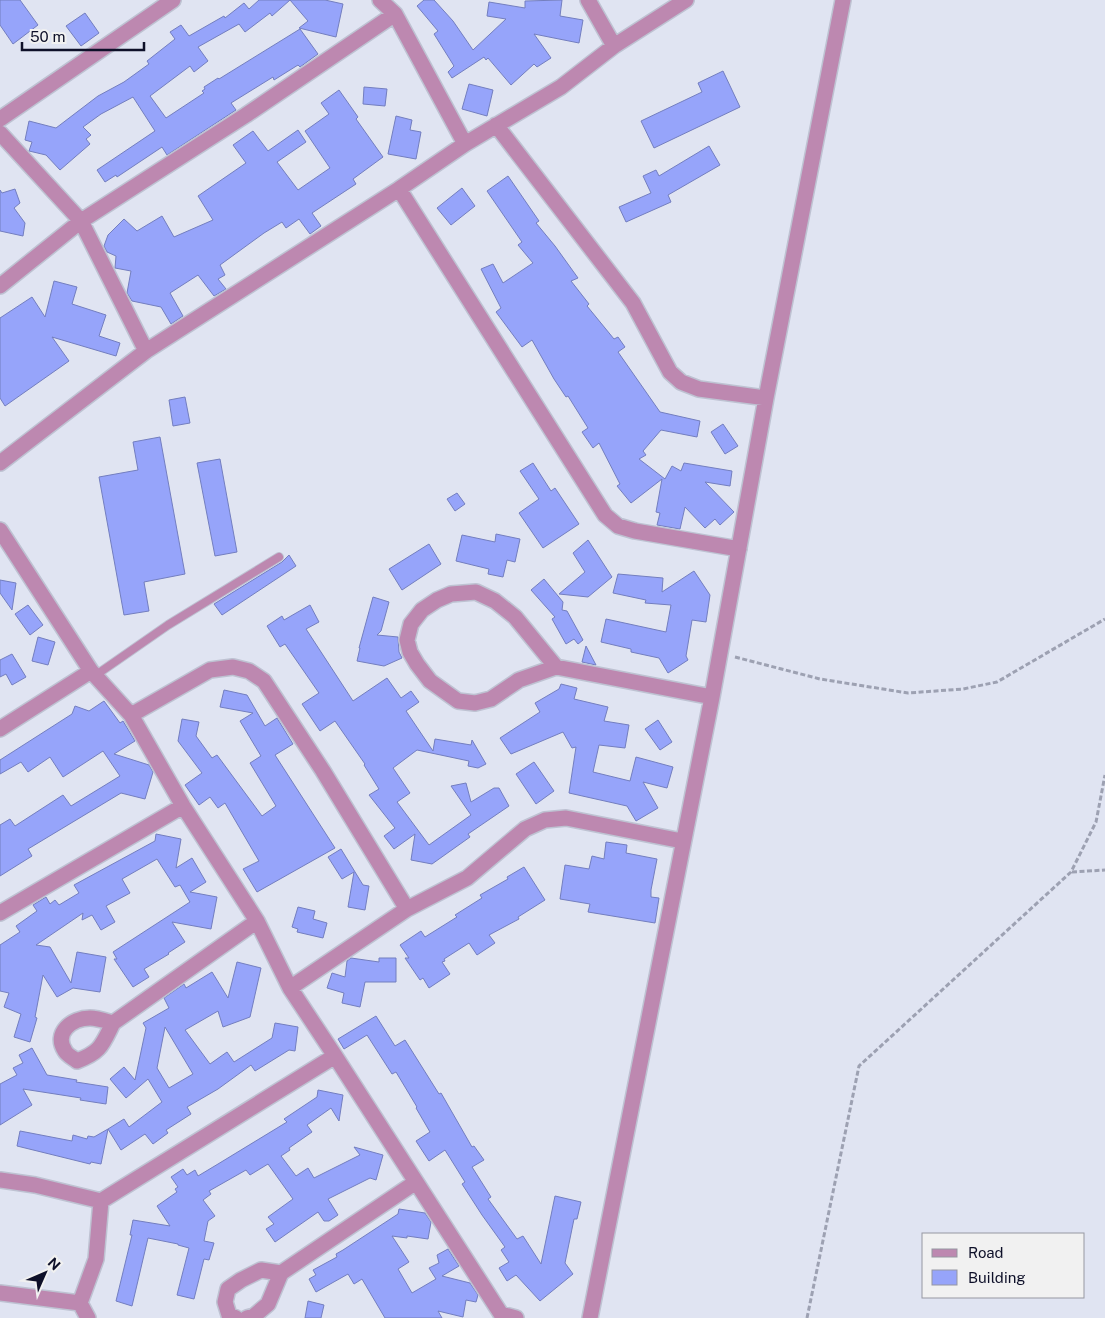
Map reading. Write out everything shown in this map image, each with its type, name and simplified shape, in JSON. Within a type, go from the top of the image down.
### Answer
[{"type":"street","points":[[0,119],[173,0]]},
{"type":"street","points":[[380,0],[395,14],[465,144]]},
{"type":"street","points":[[588,0],[614,46]]},
{"type":"street","points":[[0,463],[146,351],[399,189],[465,144],[561,86],[614,46],[686,0]]},
{"type":"street","points":[[590,1318],[682,841],[712,697],[766,398],[843,0]]},
{"type":"street","points":[[0,286],[81,221],[246,115],[395,14]]},
{"type":"street","points":[[496,125],[633,303],[670,372],[681,382],[699,390],[766,398]]},
{"type":"street","points":[[0,133],[81,221],[146,351]]},
{"type":"street","points":[[399,189],[605,515],[618,526],[636,531],[739,549]]},
{"type":"street","points":[[0,530],[5,549],[94,673],[131,715],[183,806],[257,921],[290,988],[416,1182],[498,1316],[516,1318]]},
{"type":"street","points":[[556,667],[515,617],[495,601],[476,592],[451,594],[437,600],[422,610],[411,624],[407,640],[410,652],[430,681],[458,702],[475,703],[491,699],[519,680],[556,667],[712,697]]},
{"type":"street","points":[[131,715],[210,670],[233,667],[249,671],[264,681],[407,909]]},
{"type":"street","points":[[0,729],[94,673]]},
{"type":"street","points":[[0,913],[183,806]]},
{"type":"street","points":[[290,988],[407,909],[467,878],[524,828],[545,820],[566,818],[682,841]]},
{"type":"street","points":[[113,1023],[257,921]]},
{"type":"street","points":[[0,1180],[35,1185],[101,1202],[335,1056]]},
{"type":"street","points":[[247,1318],[254,1316],[268,1304],[282,1273],[416,1182]]},
{"type":"street","points":[[88,1318],[80,1303],[96,1259],[101,1202]]},
{"type":"street","points":[[236,1318],[229,1315],[225,1302],[228,1288],[261,1270],[282,1273]]},
{"type":"street","points":[[0,1293],[80,1303]]},
{"type":"lane","points":[[94,673],[168,625],[280,557]]},
{"type":"path","points":[[720,653],[820,679],[908,692],[963,689],[997,682],[1105,619]]},
{"type":"path","points":[[807,1318],[859,1066],[1071,872],[1096,822],[1105,775]]},
{"type":"path","points":[[1071,872],[1105,870]]},
{"type":"building","points":[[0,0],[20,0],[38,25],[13,44],[0,25]]},
{"type":"building","points":[[259,0],[290,0],[272,16],[270,13],[245,32],[239,24],[198,47],[208,61],[194,72],[190,66],[150,96],[166,118],[204,93],[202,91],[205,89],[204,87],[300,29],[318,54],[300,67],[298,65],[274,80],[273,77],[231,103],[236,110],[167,155],[162,147],[117,177],[116,175],[105,182],[97,170],[155,131],[133,97],[101,114],[83,127],[91,135],[86,139],[90,144],[60,170],[46,155],[29,151],[32,142],[25,140],[29,121],[56,128],[98,96],[124,82],[149,64],[147,61],[175,39],[170,32],[181,25],[189,36],[224,16],[225,18],[244,3],[249,9]]},
{"type":"building","points":[[290,0],[325,0],[343,4],[336,37],[299,28],[308,21]]},
{"type":"building","points":[[424,0],[434,0],[453,21],[473,50],[506,19],[487,16],[489,2],[525,8],[525,1],[562,0],[560,16],[583,20],[579,43],[534,34],[551,58],[537,67],[534,64],[511,85],[488,58],[486,60],[484,57],[452,78],[448,72],[454,66],[434,34],[438,31],[417,6]]},
{"type":"building","points":[[85,13],[99,33],[81,46],[66,26]]},
{"type":"building","points":[[723,71],[740,107],[654,148],[641,121],[702,92],[698,83]]},
{"type":"building","points":[[469,84],[493,90],[487,116],[462,109]]},
{"type":"building","points":[[364,87],[387,89],[385,106],[363,104]]},
{"type":"building","points":[[339,90],[358,117],[356,119],[383,157],[353,179],[356,184],[312,213],[321,226],[310,234],[299,219],[286,228],[282,222],[264,233],[220,265],[225,275],[218,279],[226,289],[214,296],[198,275],[170,293],[183,316],[171,324],[161,307],[132,301],[127,293],[131,271],[115,268],[116,256],[107,252],[104,246],[108,235],[124,219],[137,231],[162,216],[174,237],[213,220],[198,196],[246,163],[233,145],[253,131],[268,151],[298,130],[306,142],[277,162],[298,190],[330,168],[305,131],[329,114],[321,103]]},
{"type":"building","points":[[396,116],[412,120],[410,130],[421,132],[416,159],[388,154]]},
{"type":"building","points":[[709,146],[720,165],[668,195],[671,202],[626,222],[619,207],[651,193],[643,176],[656,170],[659,176]]},
{"type":"building","points":[[508,176],[539,221],[536,223],[578,278],[571,281],[589,304],[587,306],[614,339],[618,337],[625,347],[618,352],[660,412],[700,421],[697,437],[661,430],[643,451],[646,455],[639,459],[665,479],[672,466],[681,471],[684,463],[732,471],[730,486],[705,482],[734,512],[720,525],[715,519],[705,528],[685,507],[680,529],[657,525],[660,513],[656,512],[662,479],[631,503],[617,486],[620,484],[599,443],[593,448],[582,432],[588,428],[568,396],[566,397],[554,379],[532,340],[522,347],[496,312],[501,308],[481,269],[493,264],[503,283],[533,263],[518,245],[522,242],[487,191]]},
{"type":"building","points":[[462,188],[475,206],[451,225],[437,208]]},
{"type":"building","points":[[15,189],[20,203],[14,208],[25,223],[23,236],[0,231],[0,190],[2,193]]},
{"type":"building","points":[[54,281],[77,287],[72,304],[106,315],[99,336],[120,343],[116,356],[52,337],[69,361],[5,406],[0,398],[0,318],[32,297],[45,317]]},
{"type":"building","points":[[185,397],[190,423],[173,426],[169,400]]},
{"type":"building","points":[[723,424],[738,446],[725,454],[711,432]]},
{"type":"building","points":[[160,437],[185,574],[144,582],[149,611],[124,615],[99,477],[138,470],[133,442]]},
{"type":"building","points":[[220,459],[237,552],[215,556],[197,463]]},
{"type":"building","points":[[533,463],[551,491],[555,488],[579,524],[543,548],[519,513],[539,499],[520,471]]},
{"type":"building","points":[[457,493],[465,504],[455,511],[447,499]]},
{"type":"building","points":[[496,534],[520,539],[515,562],[507,560],[503,577],[488,574],[489,569],[456,561],[462,535],[495,542]]},
{"type":"building","points":[[588,540],[612,577],[588,597],[559,594],[585,572],[573,553]]},
{"type":"building","points":[[429,544],[441,564],[402,590],[389,569]]},
{"type":"building","points":[[289,555],[296,566],[222,615],[214,604],[282,562]]},
{"type":"building","points":[[694,571],[710,595],[706,622],[692,620],[686,656],[688,660],[668,673],[659,658],[631,652],[631,649],[601,642],[606,619],[666,632],[671,605],[645,603],[646,600],[613,593],[618,574],[663,578],[662,592]]},
{"type":"building","points":[[544,579],[563,602],[562,610],[567,611],[583,640],[578,644],[574,639],[566,644],[552,619],[555,617],[531,590]]},
{"type":"building","points":[[0,580],[16,583],[12,610],[0,593]]},
{"type":"building","points":[[373,597],[389,602],[381,631],[377,635],[398,637],[399,652],[402,658],[384,666],[357,661]]},
{"type":"building","points":[[28,605],[43,625],[30,635],[15,614]]},
{"type":"building","points":[[310,605],[319,622],[306,629],[353,701],[387,678],[401,698],[411,691],[419,702],[406,711],[433,751],[435,739],[471,745],[472,740],[486,764],[478,768],[468,766],[469,761],[417,750],[393,768],[410,793],[397,802],[429,845],[471,815],[451,786],[466,783],[471,802],[494,788],[499,788],[509,806],[468,834],[470,837],[432,864],[411,860],[415,834],[394,849],[384,836],[395,828],[369,795],[379,789],[365,764],[335,721],[320,731],[302,704],[319,693],[285,644],[280,647],[267,626],[282,616],[284,620]]},
{"type":"building","points":[[38,637],[55,642],[48,665],[32,661]]},
{"type":"building","points":[[586,646],[596,665],[582,662]]},
{"type":"building","points":[[12,654],[26,677],[12,685],[6,674],[0,677],[0,660]]},
{"type":"building","points":[[561,684],[577,688],[574,699],[608,707],[604,721],[629,725],[625,748],[599,745],[593,772],[630,781],[636,757],[673,767],[667,788],[643,782],[658,808],[636,821],[627,806],[569,793],[576,747],[572,748],[563,732],[511,754],[500,738],[540,712],[535,703],[559,689]]},
{"type":"building","points":[[224,690],[247,695],[265,726],[277,718],[293,744],[275,755],[335,848],[257,892],[243,869],[259,861],[225,803],[218,808],[210,797],[199,805],[185,785],[202,773],[178,741],[182,719],[199,722],[196,736],[212,758],[217,755],[262,816],[276,806],[250,763],[261,756],[240,721],[253,713],[220,707]]},
{"type":"building","points":[[104,701],[120,723],[123,721],[135,741],[114,754],[149,765],[153,772],[145,799],[121,793],[28,849],[32,856],[0,876],[0,825],[10,819],[15,826],[63,795],[71,806],[120,776],[103,751],[63,777],[50,757],[28,772],[21,762],[0,774],[0,760],[72,714],[75,706],[89,711]]},
{"type":"building","points":[[658,720],[672,742],[660,750],[645,729]]},
{"type":"building","points":[[534,762],[554,791],[536,804],[516,774]]},
{"type":"building","points":[[156,834],[181,839],[176,868],[192,858],[206,882],[190,892],[217,897],[211,929],[172,922],[185,942],[144,969],[149,977],[133,987],[114,959],[117,959],[113,952],[190,902],[180,885],[175,887],[157,859],[122,879],[130,893],[106,906],[115,922],[101,930],[92,915],[82,920],[83,913],[36,945],[50,947],[71,983],[77,952],[106,957],[100,992],[73,988],[57,997],[43,975],[35,1017],[37,1018],[30,1042],[14,1037],[21,1014],[4,1007],[9,993],[0,991],[0,945],[20,932],[16,926],[37,911],[33,905],[46,897],[50,904],[55,900],[59,905],[79,893],[74,885],[155,841]]},
{"type":"building","points":[[606,842],[627,845],[626,853],[657,859],[651,890],[651,897],[659,898],[655,923],[588,912],[590,904],[560,899],[565,865],[589,869],[592,856],[604,859]]},
{"type":"building","points":[[341,849],[363,885],[369,886],[365,910],[348,907],[354,872],[342,879],[328,857]]},
{"type":"building","points":[[524,867],[545,900],[518,917],[519,919],[489,935],[495,943],[477,955],[469,943],[444,959],[445,961],[442,962],[450,974],[429,988],[423,978],[420,980],[405,958],[409,958],[400,945],[421,931],[425,937],[457,917],[455,915],[482,898],[480,895],[508,879],[507,877]]},
{"type":"building","points":[[298,907],[315,911],[313,919],[327,923],[323,938],[297,932],[298,929],[292,927]]},
{"type":"building","points":[[351,958],[379,962],[379,958],[396,958],[396,982],[365,982],[360,1007],[342,1003],[344,993],[327,988],[332,973],[345,977],[347,961]]},
{"type":"building","points":[[237,962],[261,968],[250,1017],[223,1027],[218,1011],[185,1030],[210,1064],[227,1052],[234,1062],[272,1038],[275,1023],[298,1027],[295,1051],[289,1050],[255,1071],[251,1065],[218,1089],[187,1107],[191,1114],[166,1130],[168,1133],[153,1144],[145,1134],[121,1150],[108,1129],[124,1119],[129,1127],[162,1102],[148,1079],[126,1098],[110,1079],[124,1067],[135,1080],[146,1028],[143,1023],[169,1008],[164,998],[184,984],[186,988],[212,972],[228,998]],"holes":[[[165,1027],[193,1074],[169,1088],[157,1068]]]},
{"type":"building","points":[[376,1016],[395,1046],[405,1040],[439,1094],[441,1093],[472,1147],[474,1146],[484,1160],[472,1167],[491,1197],[488,1199],[517,1239],[523,1236],[541,1264],[555,1196],[581,1202],[577,1219],[574,1219],[565,1263],[573,1274],[540,1301],[516,1275],[507,1281],[499,1268],[509,1262],[501,1250],[505,1247],[462,1184],[465,1182],[445,1150],[429,1161],[416,1141],[430,1132],[396,1072],[392,1074],[367,1035],[344,1049],[338,1039]]},
{"type":"building","points":[[32,1048],[47,1075],[108,1087],[106,1104],[23,1089],[32,1105],[0,1125],[0,1084],[17,1075],[13,1068],[23,1063],[19,1055]]},
{"type":"building","points":[[318,1090],[343,1095],[339,1121],[331,1108],[307,1125],[312,1132],[281,1156],[296,1176],[308,1168],[314,1178],[360,1155],[354,1147],[383,1155],[376,1180],[370,1178],[328,1199],[338,1215],[329,1221],[324,1221],[318,1212],[275,1242],[266,1229],[274,1224],[268,1217],[293,1199],[268,1164],[250,1175],[246,1170],[209,1191],[211,1194],[203,1200],[215,1216],[208,1221],[204,1241],[214,1243],[209,1260],[204,1259],[194,1299],[177,1295],[189,1248],[148,1238],[132,1306],[116,1301],[132,1235],[130,1235],[133,1220],[170,1226],[157,1206],[177,1192],[175,1189],[178,1187],[171,1177],[183,1169],[187,1175],[195,1170],[198,1176],[287,1122],[284,1119],[317,1097]]},
{"type":"building","points":[[108,1129],[101,1164],[91,1162],[90,1164],[17,1146],[20,1131],[72,1141],[73,1135],[87,1139],[88,1136],[94,1137]]},
{"type":"building","points":[[399,1209],[425,1213],[431,1222],[428,1239],[392,1236],[409,1262],[398,1269],[412,1293],[436,1279],[429,1268],[439,1263],[437,1255],[448,1249],[459,1266],[442,1276],[470,1283],[478,1295],[476,1302],[466,1300],[463,1317],[438,1311],[442,1318],[385,1318],[362,1279],[354,1284],[348,1274],[316,1292],[309,1279],[316,1275],[313,1270],[337,1257],[336,1254],[398,1214]]},
{"type":"building","points":[[308,1301],[324,1305],[321,1318],[305,1318]]}]
